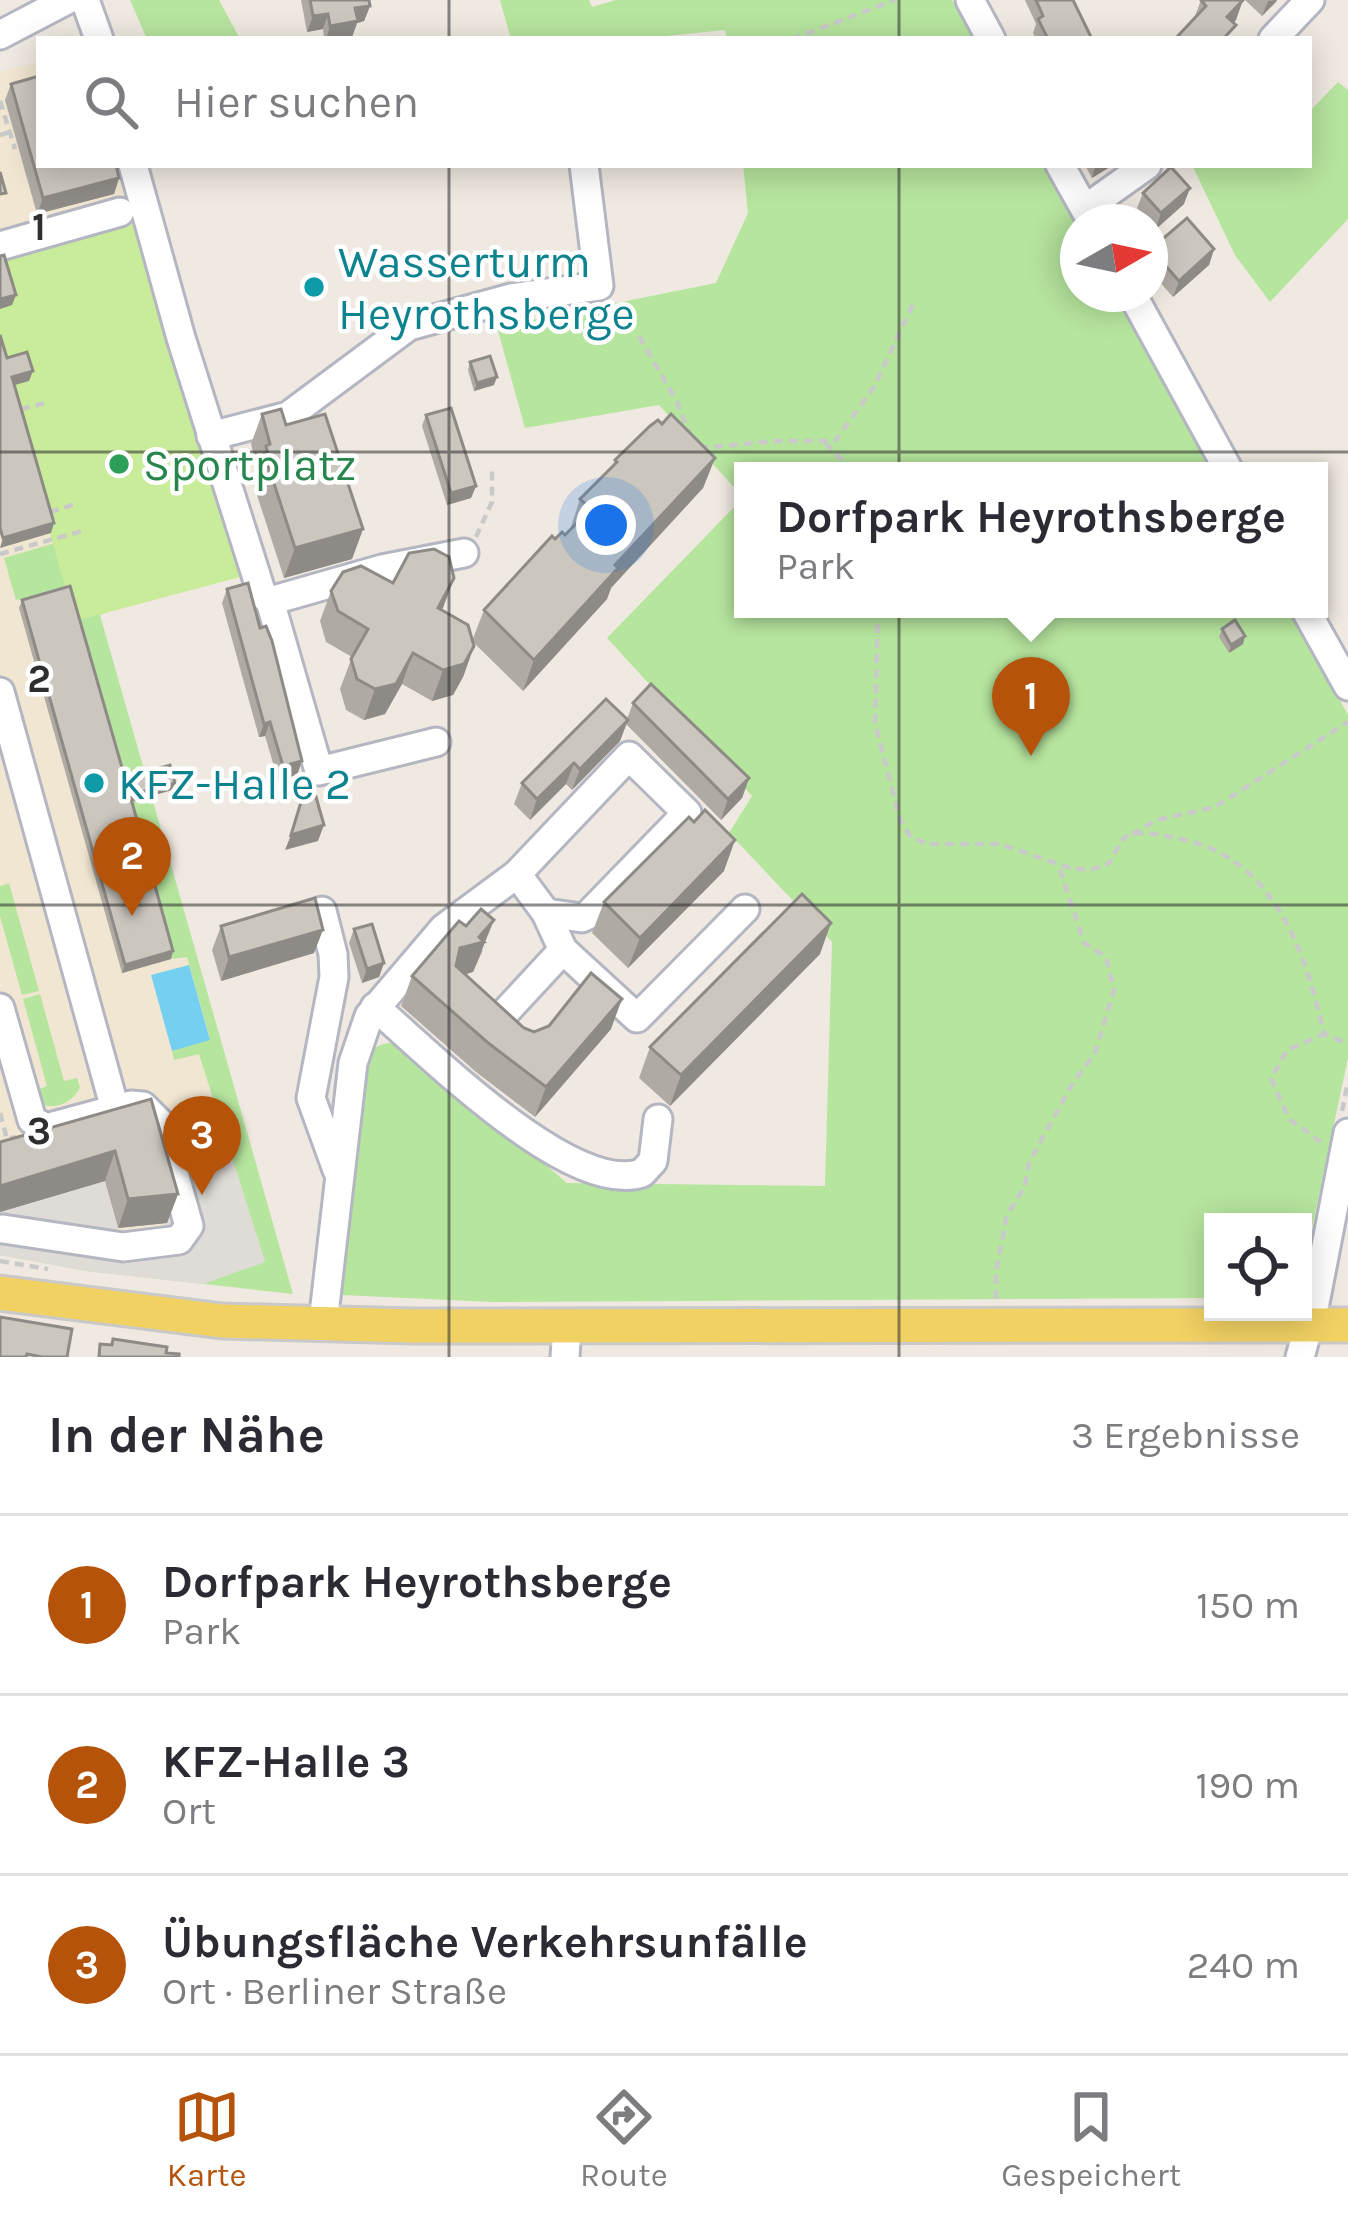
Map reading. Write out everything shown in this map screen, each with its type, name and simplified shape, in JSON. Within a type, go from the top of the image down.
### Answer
[{"type":"main road","points":[[0,1293],[222,1321],[323,1323],[566,1342],[1304,1341],[1348,1325]]},
{"type":"street","points":[[0,35],[67,0]]},
{"type":"street","points":[[85,0],[98,35]]},
{"type":"street","points":[[970,0],[989,36]]},
{"type":"street","points":[[1276,36],[1310,0]]},
{"type":"street","points":[[135,168],[211,436],[257,585],[270,601],[319,770],[436,742]]},
{"type":"street","points":[[211,436],[288,416],[409,326],[511,298],[599,286],[584,168]]},
{"type":"street","points":[[1062,168],[1081,204]]},
{"type":"street","points":[[1102,204],[1144,168]]},
{"type":"street","points":[[0,246],[120,212]]},
{"type":"street","points":[[1142,312],[1224,462]]},
{"type":"street","points":[[270,601],[382,569],[464,554]]},
{"type":"street","points":[[1310,618],[1348,686]]},
{"type":"street","points":[[0,692],[115,1108]]},
{"type":"street","points":[[323,1323],[352,1063],[375,1007],[444,928],[517,874],[629,756],[687,813],[588,915],[546,913]]},
{"type":"street","points":[[0,805],[29,796]]},
{"type":"street","points":[[517,874],[546,913],[563,950],[638,1018],[745,909]]},
{"type":"street","points":[[322,911],[334,977],[311,1098],[339,1174]]},
{"type":"street","points":[[525,1044],[490,1012],[563,950]]},
{"type":"street","points":[[375,1007],[536,1143],[572,1164],[607,1176],[642,1173],[653,1161],[658,1119]]},
{"type":"street","points":[[0,1008],[32,1120],[46,1128],[115,1108],[143,1106],[160,1123],[188,1218],[186,1235],[170,1243],[123,1247],[2,1229]]},
{"type":"street","points":[[1304,1341],[1346,1146]]},
{"type":"path","points":[[800,36],[895,0]]},
{"type":"path","points":[[0,101],[15,149]]},
{"type":"path","points":[[0,135],[11,132]]},
{"type":"path","points":[[638,336],[699,448],[824,442],[844,434],[874,387],[915,300]]},
{"type":"path","points":[[15,411],[46,403]]},
{"type":"path","points":[[824,442],[844,462]]},
{"type":"path","points":[[464,554],[492,502],[492,469]]},
{"type":"path","points":[[45,513],[76,504]]},
{"type":"path","points":[[0,554],[82,531]]},
{"type":"path","points":[[878,618],[875,723],[904,829],[926,844],[1000,844],[1080,870],[1100,868],[1113,860],[1126,836],[1157,820],[1215,807],[1348,722]]},
{"type":"path","points":[[1126,836],[1167,836],[1202,844],[1235,862],[1263,886],[1305,959],[1324,1034]]},
{"type":"path","points":[[996,1309],[996,1270],[1007,1215],[1070,1086],[1095,1053],[1114,990],[1106,957],[1084,943],[1058,864]]},
{"type":"path","points":[[1346,1146],[1289,1119],[1271,1079],[1288,1050],[1324,1034],[1348,1044]]},
{"type":"shaded area","points":[[36,63],[36,168],[122,168],[240,577],[100,615],[293,1294],[87,1271],[0,1255],[0,72]]},
{"type":"shaded area","points":[[216,1107],[265,1262],[203,1284],[0,1255],[0,1210],[113,1179],[109,1197],[120,1237],[167,1224],[141,1128]]},
{"type":"green space","points":[[130,0],[219,0],[238,36],[146,36]]},
{"type":"green space","points":[[500,0],[589,0],[592,7],[616,0],[952,0],[972,36],[726,36],[725,30],[666,36],[510,36]]},
{"type":"green space","points":[[1338,82],[1348,90],[1348,219],[1270,302],[1235,255],[1193,168],[1312,168],[1312,109]]},
{"type":"green space","points":[[743,168],[1046,168],[1066,204],[1060,204],[1060,312],[1125,312],[1208,462],[734,462],[734,487],[659,405],[525,428],[497,327],[716,283],[748,213]]},
{"type":"green space","name":"Sportplatz","points":[[137,221],[240,577],[75,621],[8,387],[29,380],[0,359],[0,258]]},
{"type":"green space","points":[[734,507],[734,618],[1295,618],[1348,715],[1348,1058],[1312,1228],[1312,1213],[1204,1213],[1204,1298],[492,1302],[342,1295],[362,1060],[387,1043],[405,1046],[567,1183],[825,1186],[832,942],[729,833],[752,796],[607,638]]},
{"type":"green space","points":[[79,536],[107,612],[100,615],[293,1294],[87,1271],[0,1255],[265,1262],[199,1054],[174,1060],[172,1051],[210,1039],[187,957],[171,959],[26,598],[16,600],[4,558]]},
{"type":"green space","points":[[9,883],[39,991],[22,995],[0,916],[0,886]]},
{"type":"green space","points":[[40,994],[64,1081],[77,1078],[80,1087],[69,1101],[58,1105],[41,1104],[34,1091],[47,1086],[23,999]]},
{"type":"water","points":[[189,965],[210,1040],[172,1051],[151,975]]},
{"type":"building","points":[[310,0],[369,0],[370,6],[355,8],[358,21],[330,26],[328,14],[313,16]]},
{"type":"building","points":[[1036,0],[1073,0],[1091,36],[1046,36],[1038,19],[1043,16]]},
{"type":"building","points":[[1201,0],[1243,0],[1227,17],[1236,25],[1226,36],[1178,36],[1206,6]]},
{"type":"building","points":[[36,77],[36,168],[117,168],[119,178],[43,198],[11,84]]},
{"type":"building","points":[[1172,168],[1190,188],[1168,207],[1153,204],[1143,193]]},
{"type":"building","points":[[1187,218],[1214,249],[1179,281],[1168,268],[1168,234]]},
{"type":"building","points":[[4,255],[16,295],[0,299],[0,256]]},
{"type":"building","points":[[0,335],[7,358],[27,352],[33,371],[12,377],[54,523],[3,538],[0,528]]},
{"type":"building","points":[[490,356],[497,377],[477,383],[470,362]]},
{"type":"building","points":[[451,408],[476,486],[451,493],[426,415]]},
{"type":"building","points":[[281,409],[286,425],[325,414],[363,529],[295,548],[265,456],[270,444],[262,414]]},
{"type":"building","points":[[671,414],[715,458],[534,660],[484,610],[552,536],[565,535],[591,509],[580,499],[615,460],[650,426],[658,420],[662,424]]},
{"type":"building","points":[[434,549],[449,557],[454,578],[438,608],[468,625],[474,646],[464,664],[443,670],[413,653],[396,684],[375,689],[357,679],[351,659],[368,629],[338,611],[331,591],[343,572],[361,566],[393,583],[409,553]]},
{"type":"building","points":[[248,583],[260,628],[266,626],[272,641],[302,761],[283,766],[270,722],[264,724],[227,589]]},
{"type":"building","points":[[70,586],[125,778],[170,765],[175,783],[130,795],[173,951],[125,965],[22,600]]},
{"type":"building","points":[[1235,620],[1245,636],[1231,645],[1222,629]]},
{"type":"building","points":[[651,684],[749,778],[728,799],[633,703]]},
{"type":"building","points":[[606,699],[628,720],[580,769],[574,763],[537,799],[522,783]]},
{"type":"building","points":[[316,797],[324,825],[291,835],[301,802]]},
{"type":"building","points":[[705,810],[735,840],[640,938],[604,902],[689,817],[694,822]]},
{"type":"building","points":[[802,894],[831,923],[681,1075],[650,1047]]},
{"type":"building","points":[[315,898],[323,930],[229,957],[221,926]]},
{"type":"building","points":[[481,909],[494,920],[479,937],[484,942],[460,948],[456,966],[524,1028],[534,1032],[549,1026],[591,973],[622,999],[546,1087],[412,976],[459,921],[466,926]]},
{"type":"building","points":[[372,924],[384,963],[367,969],[354,929]]},
{"type":"building","points":[[151,1099],[178,1194],[128,1199],[115,1151],[0,1186],[0,1142]]},
{"type":"building","points":[[0,1317],[72,1329],[67,1357],[0,1357]]},
{"type":"building","points":[[113,1339],[167,1347],[166,1353],[179,1357],[99,1357],[100,1344],[112,1345]]},
{"type":"place","name":"Wasserturm Heyrothsberge","points":[[314,287]]},
{"type":"place","name":"Sportplatz","points":[[119,464]]},
{"type":"place","name":"Dorfpark Heyrothsberge","points":[[1031,756]]},
{"type":"place","name":"KFZ-Halle 2","points":[[94,783]]},
{"type":"place","name":"KFZ-Halle 3","points":[[132,916]]},
{"type":"place","name":"Übungsfläche Verkehrsunfälle","points":[[202,1195]]}]
